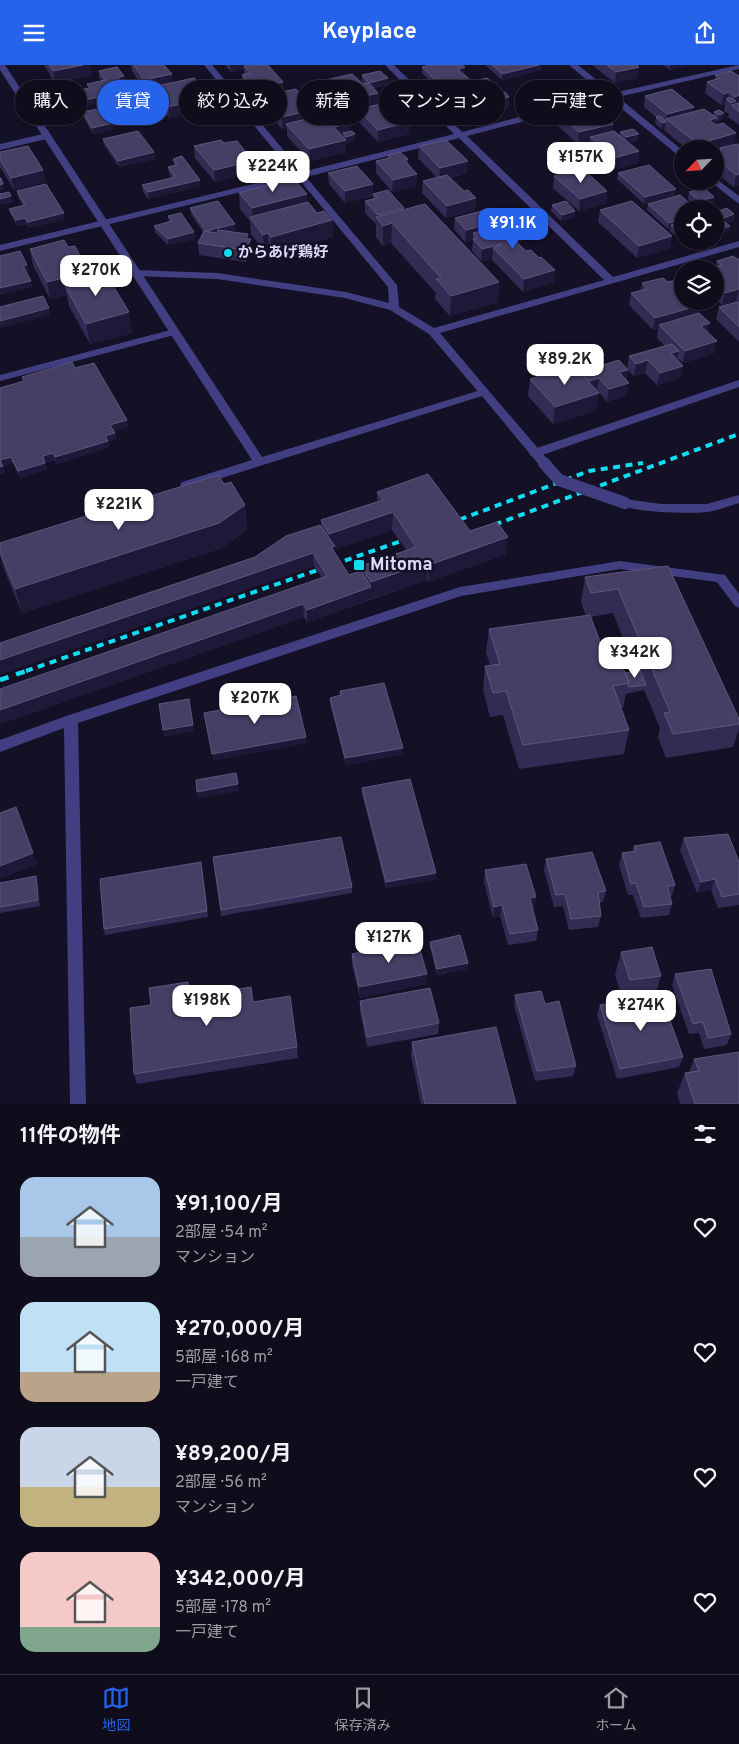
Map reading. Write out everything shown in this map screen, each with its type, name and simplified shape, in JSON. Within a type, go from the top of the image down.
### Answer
[{"type":"street","points":[[1,65],[259,462]]},
{"type":"street","points":[[208,65],[393,287],[394,308]]},
{"type":"street","points":[[389,65],[611,281]]},
{"type":"street","points":[[573,65],[592,80]]},
{"type":"street","points":[[623,94],[739,67]]},
{"type":"street","points":[[623,104],[674,147]]},
{"type":"street","points":[[0,249],[515,121]]},
{"type":"street","points":[[0,147],[47,136]]},
{"type":"street","points":[[724,188],[739,201]]},
{"type":"street","points":[[433,332],[739,244]]},
{"type":"street","points":[[136,273],[217,276],[346,295],[394,308],[433,332],[559,480],[624,503],[661,508],[707,507],[739,499]]},
{"type":"street","points":[[0,378],[174,332]]},
{"type":"street","points":[[535,453],[739,383]]},
{"type":"street","points":[[176,489],[484,392]]},
{"type":"street","points":[[0,746],[71,720],[460,592],[620,565],[721,578],[739,603]]},
{"type":"street","points":[[71,720],[78,1104]]},
{"type":"building","points":[[49,65],[83,65],[53,71]]},
{"type":"building","points":[[134,65],[164,65],[172,74],[144,80]]},
{"type":"building","points":[[268,65],[281,80],[246,80],[242,75],[250,73],[244,66]]},
{"type":"building","points":[[430,65],[462,65],[465,67],[458,69],[470,80],[435,80],[422,67]]},
{"type":"building","points":[[492,65],[539,65],[502,74]]},
{"type":"building","points":[[607,65],[637,65],[639,67],[616,72]]},
{"type":"building","points":[[117,67],[124,76],[118,77],[120,80],[105,80],[99,71]]},
{"type":"building","points":[[380,71],[388,78],[369,83],[369,80],[366,80],[362,75]]},
{"type":"building","points":[[731,71],[739,76],[739,95],[735,97],[729,92],[724,94],[707,82],[720,78],[715,75]]},
{"type":"building","points":[[352,74],[359,80],[326,80]]},
{"type":"building","points":[[179,81],[179,104],[169,107],[169,83]]},
{"type":"building","points":[[97,82],[97,97],[87,99],[87,89],[90,88],[87,84]]},
{"type":"building","points":[[369,83],[378,93],[369,95]]},
{"type":"building","points":[[672,89],[694,107],[667,114],[645,96]]},
{"type":"building","points":[[297,90],[297,114],[287,116],[287,91]]},
{"type":"building","points":[[732,98],[736,101],[731,103],[726,99]]},
{"type":"building","points":[[739,103],[739,112],[731,105]]},
{"type":"building","points":[[379,104],[379,125],[397,125],[378,130],[369,121],[369,107]]},
{"type":"building","points":[[97,109],[97,125],[105,125],[92,128],[87,119],[87,111]]},
{"type":"building","points":[[704,109],[717,118],[709,120],[716,125],[723,123],[736,133],[712,140],[693,140],[666,119]]},
{"type":"building","points":[[719,110],[724,113],[719,115],[714,112]]},
{"type":"building","points":[[660,116],[666,122],[662,123],[656,117]]},
{"type":"building","points":[[297,121],[297,125],[342,125],[334,127],[346,140],[309,149],[287,124]]},
{"type":"building","points":[[571,125],[609,125],[579,132]]},
{"type":"building","points":[[633,129],[639,134],[626,137],[620,132]]},
{"type":"building","points":[[138,131],[154,152],[118,161],[103,139]]},
{"type":"building","points":[[352,131],[355,134],[346,137],[343,133]]},
{"type":"building","points":[[614,131],[639,151],[607,160],[588,144],[596,142],[590,137]]},
{"type":"building","points":[[221,140],[224,143],[237,141],[253,161],[214,170],[194,146]]},
{"type":"building","points":[[446,140],[468,161],[440,168],[419,146]]},
{"type":"building","points":[[739,145],[739,174],[736,175],[724,165],[724,147]]},
{"type":"building","points":[[28,146],[43,170],[11,178],[0,159],[0,152]]},
{"type":"building","points":[[400,152],[408,159],[404,160],[417,174],[393,180],[376,161],[390,158],[388,155]]},
{"type":"building","points":[[182,156],[200,180],[148,192],[142,185],[175,177],[168,167],[177,165],[173,159]]},
{"type":"building","points":[[649,165],[674,187],[674,190],[645,197],[618,173]]},
{"type":"building","points":[[357,166],[373,184],[345,191],[328,173]]},
{"type":"building","points":[[584,170],[607,191],[580,199],[554,176]]},
{"type":"building","points":[[447,175],[464,191],[468,190],[476,198],[447,206],[423,181]]},
{"type":"building","points":[[293,178],[307,194],[252,208],[239,193]]},
{"type":"building","points":[[46,184],[64,213],[28,222],[25,218],[16,220],[9,209],[25,205],[17,191]]},
{"type":"building","points":[[388,190],[404,208],[378,215],[365,201],[377,198],[373,194]]},
{"type":"building","points":[[706,190],[714,197],[698,200],[689,192]]},
{"type":"building","points":[[9,192],[11,196],[0,199],[0,194]]},
{"type":"building","points":[[680,195],[686,200],[674,200],[674,221],[669,223],[648,204]]},
{"type":"building","points":[[218,201],[235,224],[206,231],[190,208]]},
{"type":"building","points":[[566,201],[575,211],[562,215],[552,205]]},
{"type":"building","points":[[632,201],[672,236],[639,246],[600,210]]},
{"type":"building","points":[[308,202],[317,213],[324,211],[332,220],[271,237],[268,233],[263,235],[250,217]]},
{"type":"building","points":[[425,204],[499,282],[451,296],[436,279],[441,278],[392,223],[383,226],[376,217]]},
{"type":"building","points":[[727,208],[734,214],[724,218],[724,209]]},
{"type":"building","points":[[489,209],[500,221],[466,230],[455,218]]},
{"type":"building","points":[[181,213],[194,232],[168,239],[154,226],[172,221],[168,216]]},
{"type":"building","points":[[724,221],[730,226],[724,228]]},
{"type":"building","points":[[516,222],[523,230],[513,232],[520,239],[515,241],[526,251],[531,250],[539,258],[541,257],[555,270],[524,279],[493,248],[502,244],[482,249],[473,239],[477,238],[473,233]]},
{"type":"building","points":[[218,230],[248,234],[246,239],[251,239],[245,250],[198,243],[204,231],[217,233]]},
{"type":"building","points":[[64,240],[68,247],[75,246],[89,272],[47,282],[30,249]]},
{"type":"building","points":[[20,251],[27,265],[23,266],[31,281],[0,288],[0,256]]},
{"type":"building","points":[[733,256],[739,259],[739,289],[724,292],[724,260],[720,260]]},
{"type":"building","points":[[103,269],[129,312],[86,324],[65,286],[75,283],[71,278]]},
{"type":"building","points":[[663,278],[668,282],[674,280],[674,310],[683,310],[655,318],[631,293],[647,289],[642,283]]},
{"type":"building","points":[[43,296],[49,308],[0,321],[0,307]]},
{"type":"building","points":[[739,303],[739,327],[722,310],[724,310],[724,306]]},
{"type":"building","points":[[699,313],[710,323],[701,326],[717,341],[685,351],[659,325]]},
{"type":"building","points":[[672,344],[679,351],[671,353],[683,366],[660,373],[648,360],[636,364],[629,356]]},
{"type":"building","points":[[619,360],[628,370],[619,372],[629,383],[609,389],[599,378],[589,381],[581,372]]},
{"type":"building","points":[[72,362],[75,368],[94,363],[127,420],[110,425],[115,433],[105,436],[108,441],[55,457],[53,453],[43,456],[45,463],[18,471],[11,457],[0,460],[0,388],[24,381],[22,377]]},
{"type":"building","points":[[575,366],[599,393],[555,407],[530,379]]},
{"type":"building","points":[[428,474],[470,531],[497,522],[508,537],[429,565],[428,562],[371,582],[361,566],[416,547],[393,512],[329,534],[321,520],[383,500],[377,492]]},
{"type":"building","points":[[218,475],[224,484],[231,482],[245,505],[219,523],[15,589],[0,552],[0,543]]},
{"type":"building","points":[[320,525],[335,546],[331,547],[349,575],[361,571],[371,587],[307,610],[303,604],[0,710],[0,689],[327,576],[313,553],[0,660],[0,643],[255,557],[286,536]]},
{"type":"building","points":[[668,566],[739,719],[739,724],[673,734],[664,713],[670,712],[618,589],[591,593],[585,577]]},
{"type":"building","points":[[590,615],[603,650],[615,648],[629,683],[613,686],[629,730],[523,745],[506,691],[493,693],[485,666],[500,664],[489,629]]},
{"type":"building","points":[[640,670],[646,685],[628,687],[629,683],[625,673]]},
{"type":"building","points":[[384,683],[403,748],[345,758],[330,698],[341,695],[340,691]]},
{"type":"building","points":[[296,696],[306,737],[212,754],[204,713]]},
{"type":"building","points":[[189,699],[193,725],[163,730],[159,704]]},
{"type":"building","points":[[236,773],[238,784],[197,792],[196,780]]},
{"type":"building","points":[[410,779],[436,873],[386,882],[362,788]]},
{"type":"building","points":[[16,807],[33,853],[0,866],[0,813]]},
{"type":"building","points":[[728,834],[739,862],[739,894],[722,897],[715,879],[701,882],[684,838]]},
{"type":"building","points":[[341,837],[352,887],[221,910],[213,857]]},
{"type":"building","points":[[660,842],[675,885],[667,886],[672,904],[644,907],[636,883],[631,884],[622,853],[636,851],[634,846]]},
{"type":"building","points":[[592,852],[606,891],[598,892],[601,916],[571,919],[565,894],[556,895],[546,859]]},
{"type":"building","points":[[201,862],[207,911],[104,929],[100,879]]},
{"type":"building","points":[[526,864],[536,897],[530,898],[538,930],[510,934],[502,905],[494,907],[485,870]]},
{"type":"building","points":[[36,876],[38,900],[0,907],[0,883]]},
{"type":"building","points":[[460,935],[468,963],[437,969],[430,942]]},
{"type":"building","points":[[417,940],[427,974],[359,987],[352,954]]},
{"type":"building","points":[[652,947],[661,976],[630,980],[621,952]]},
{"type":"building","points":[[711,969],[731,1034],[708,1038],[703,1022],[693,1024],[675,974]]},
{"type":"building","points":[[188,982],[190,996],[251,987],[253,1002],[290,996],[297,1047],[134,1074],[130,1008],[151,1005],[149,988]]},
{"type":"building","points":[[430,988],[439,1023],[367,1037],[360,1001]]},
{"type":"building","points":[[541,991],[545,1004],[559,1001],[576,1066],[537,1071],[515,995]]},
{"type":"building","points":[[661,995],[683,1057],[620,1069],[600,1005]]},
{"type":"building","points":[[496,1027],[516,1104],[425,1104],[412,1042]]},
{"type":"building","points":[[739,1052],[739,1104],[695,1104],[685,1073],[699,1071],[694,1059]]},
{"type":"railway","points":[[483,529],[739,434]]},
{"type":"railway","points":[[448,524],[589,471],[643,463]]},
{"type":"railway","points":[[26,671],[413,537]]},
{"type":"railway","points":[[0,680],[29,670]]},
{"type":"place","name":"からあげ鶏好","points":[[228,253]]},
{"type":"place","name":"Mitoma","points":[[359,565]]}]
